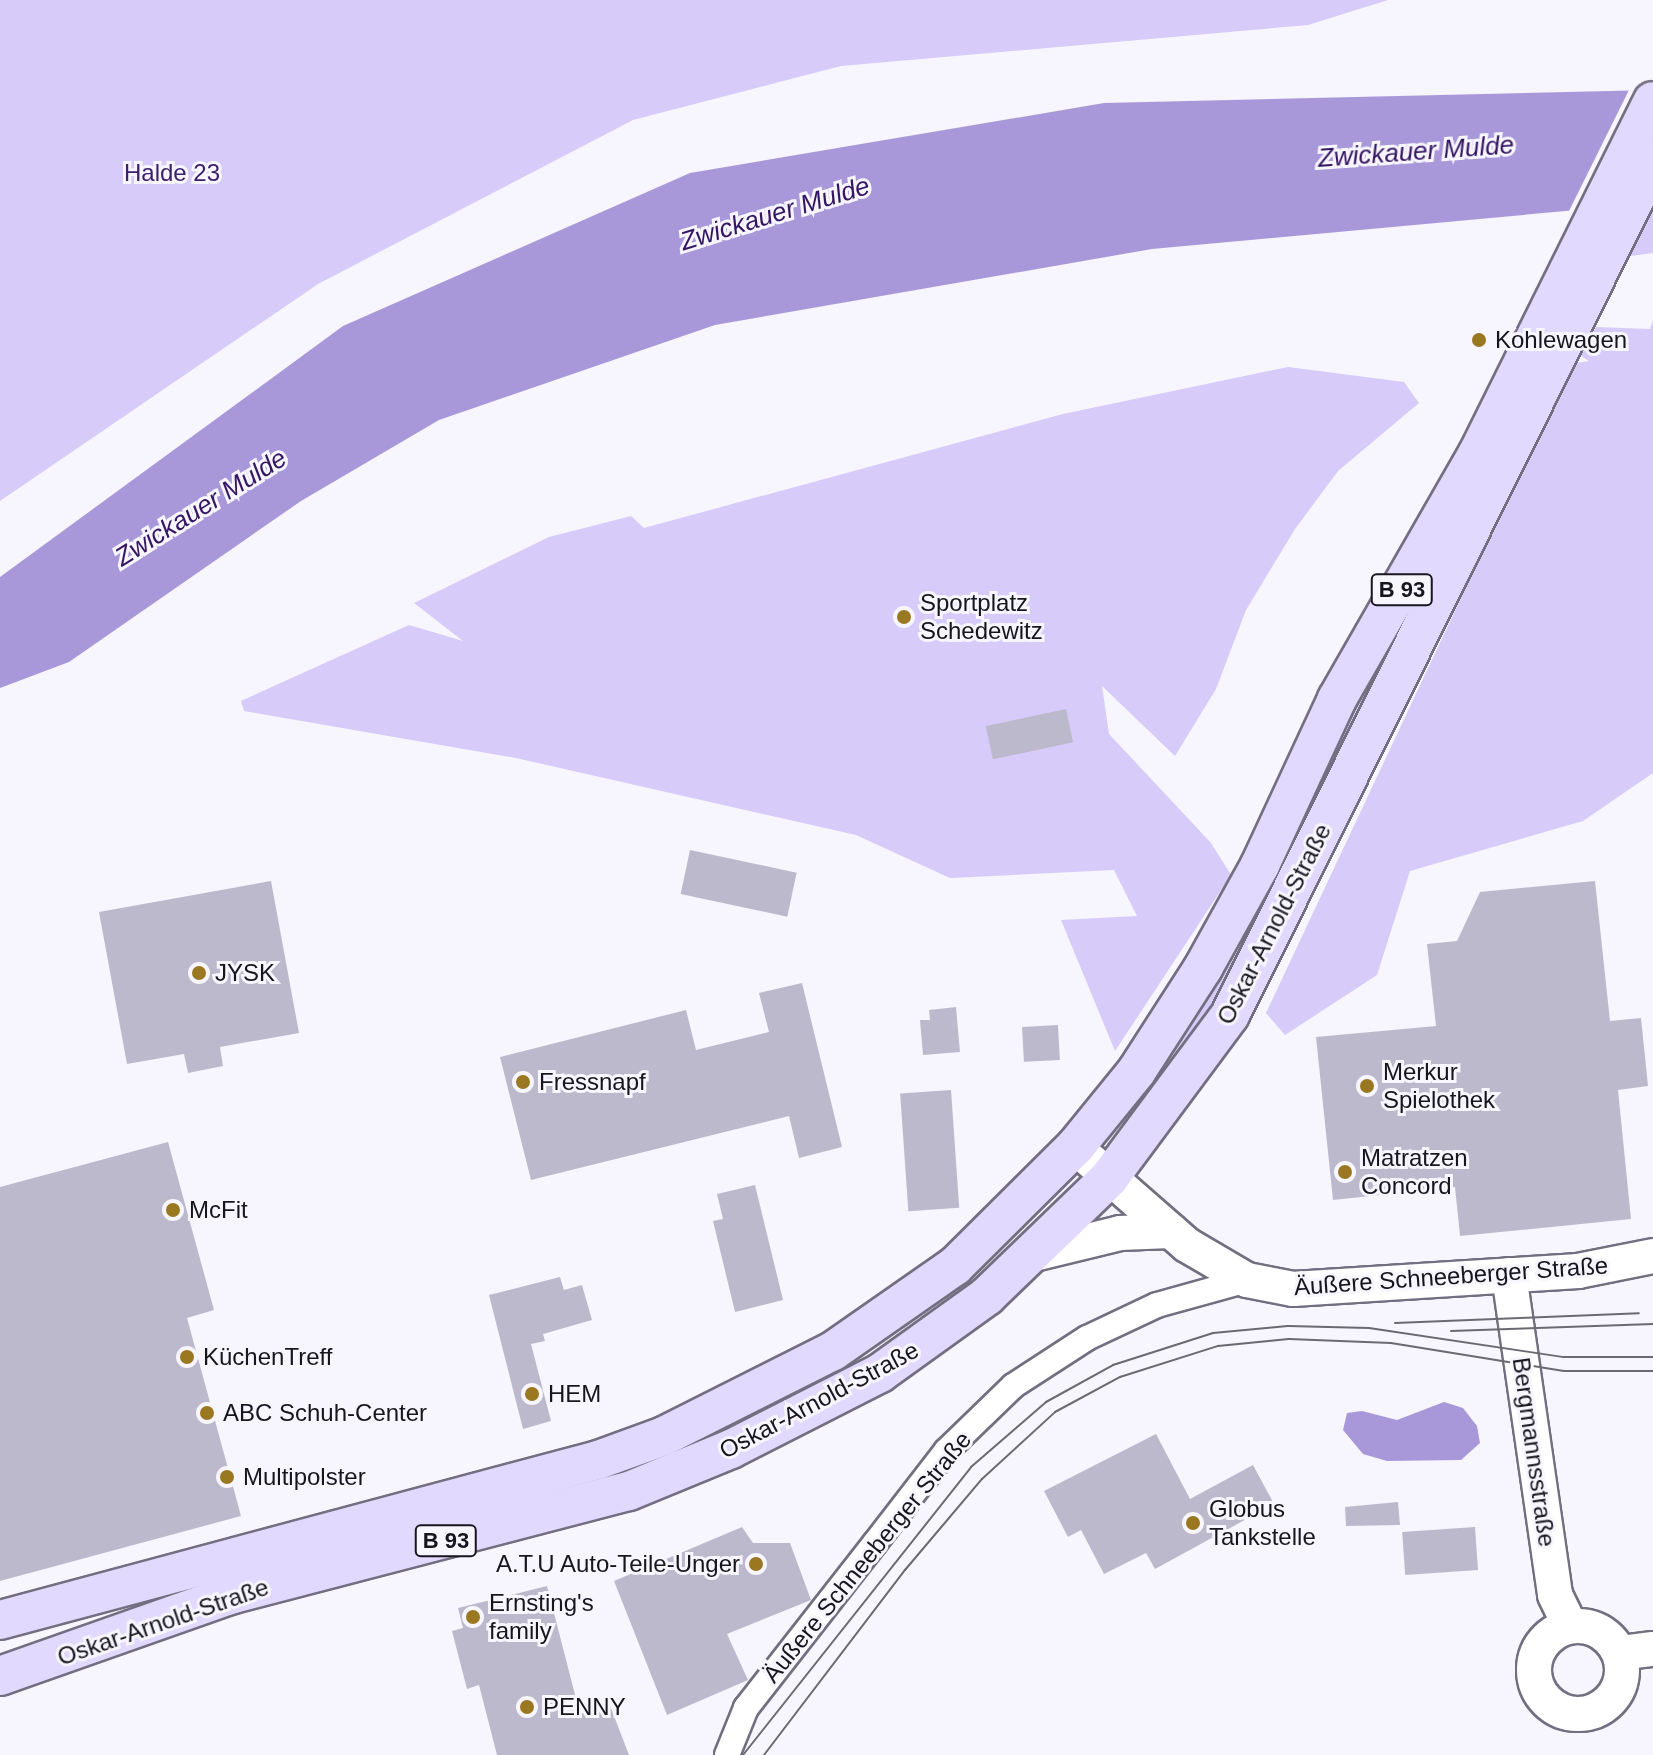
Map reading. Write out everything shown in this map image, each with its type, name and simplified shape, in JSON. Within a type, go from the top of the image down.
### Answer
[{"type":"main road","name":"B 93","points":[[1561,317],[1653,101]]},
{"type":"main road","name":"B 93","points":[[1561,317],[1653,162]]},
{"type":"main road","name":"Oskar-Arnold-Straße","points":[[0,1620],[598,1460],[713,1415],[833,1351],[914,1299],[1006,1218],[1075,1147],[1136,1072],[1203,968],[1260,865],[1337,699],[1561,317]]},
{"type":"main road","name":"Oskar-Arnold-Straße","points":[[0,1676],[233,1594],[629,1491],[731,1449],[880,1373],[937,1336],[1034,1254],[1109,1178],[1165,1109],[1238,1001],[1561,317]]},
{"type":"main road","name":"Äußere Schneeberger Straße","points":[[1075,1147],[1171,1231],[1247,1280],[1293,1289],[1578,1271],[1653,1256]]},
{"type":"main road","points":[[1034,1254],[1120,1233],[1171,1231]]},
{"type":"main road","name":"Bergmannsstraße","points":[[1509,1275],[1555,1595],[1570,1626]]},
{"type":"main road","points":[[1570,1626],[1590,1626],[1636,1651],[1607,1704],[1580,1713],[1555,1708],[1543,1697],[1534,1665],[1552,1633],[1570,1626]]},
{"type":"street","name":"Äußere Schneeberger Straße","points":[[727,1755],[746,1708],[946,1451],[1013,1386],[1087,1338],[1157,1305],[1247,1280]]},
{"type":"green space","name":"Halde 23","points":[[0,0],[1388,0],[1308,25],[841,66],[633,120],[318,284],[0,501]]},
{"type":"green space","points":[[1653,203],[1653,253],[1624,257]]},
{"type":"green space","points":[[1653,320],[1653,773],[1583,821],[1410,871],[1377,975],[1285,1035],[1266,1013],[1571,364],[1589,361],[1581,356],[1596,327],[1650,329]]},
{"type":"green space","points":[[1288,367],[1404,382],[1419,403],[1338,471],[1295,529],[1246,610],[1216,689],[1175,756],[1102,686],[1109,734],[1211,843],[1231,875],[1115,1051],[1061,920],[1137,916],[1114,870],[950,878],[856,835],[516,758],[244,711],[241,701],[409,625],[463,641],[414,603],[549,537],[631,516],[644,528],[1063,414]]},
{"type":"green space","points":[[1393,637],[1397,640],[1240,973],[1159,1094],[1151,1090],[1255,924],[1321,766]]},
{"type":"water","name":"Zwickauer Mulde","points":[[1653,90],[1653,203],[1152,249],[715,325],[439,420],[301,501],[69,662],[0,688],[0,577],[343,326],[690,173],[1104,103]]},
{"type":"water","points":[[1444,1402],[1463,1408],[1477,1426],[1480,1443],[1461,1460],[1387,1461],[1363,1454],[1343,1430],[1347,1413],[1362,1411],[1397,1420]]},
{"type":"pier","points":[[1631,86],[1653,86],[1653,207],[1567,215]]},
{"type":"building","points":[[1066,709],[1073,742],[993,759],[986,726]]},
{"type":"building","points":[[690,850],[797,873],[787,917],[681,894]]},
{"type":"building","name":"JYSK","points":[[271,881],[299,1033],[220,1047],[223,1066],[188,1073],[184,1054],[127,1064],[99,912]]},
{"type":"building","points":[[1595,881],[1610,1021],[1641,1018],[1648,1086],[1618,1090],[1631,1219],[1460,1236],[1455,1187],[1333,1200],[1316,1037],[1436,1026],[1427,944],[1457,941],[1480,892]]},
{"type":"building","points":[[802,983],[842,1147],[799,1158],[789,1116],[531,1180],[500,1057],[686,1010],[696,1050],[769,1032],[759,993]]},
{"type":"building","points":[[956,1007],[960,1052],[923,1055],[920,1020],[930,1020],[929,1010]]},
{"type":"building","points":[[1058,1025],[1060,1060],[1024,1062],[1022,1027]]},
{"type":"building","points":[[951,1090],[959,1208],[908,1211],[900,1094]]},
{"type":"building","points":[[168,1142],[214,1310],[187,1318],[241,1516],[0,1581],[0,1187]]},
{"type":"building","points":[[755,1185],[783,1300],[735,1312],[713,1221],[723,1219],[717,1194]]},
{"type":"building","points":[[560,1277],[564,1290],[582,1285],[592,1320],[543,1334],[545,1341],[531,1344],[551,1421],[523,1429],[489,1295]]},
{"type":"building","points":[[1156,1434],[1190,1499],[1253,1465],[1274,1504],[1155,1569],[1146,1553],[1104,1574],[1081,1530],[1068,1537],[1044,1491]]},
{"type":"building","points":[[1398,1502],[1400,1525],[1346,1526],[1345,1507]]},
{"type":"building","points":[[742,1527],[753,1543],[790,1543],[811,1600],[727,1634],[748,1680],[667,1715],[614,1581]]},
{"type":"building","points":[[1475,1527],[1478,1570],[1405,1575],[1402,1532]]},
{"type":"building","points":[[547,1586],[580,1714],[609,1703],[629,1755],[497,1755],[479,1685],[467,1689],[452,1631],[463,1628],[458,1608]]},
{"type":"tram line","points":[[1395,1323],[1639,1313]]},
{"type":"tram line","points":[[1451,1331],[1653,1324]]},
{"type":"tram line","points":[[743,1755],[971,1467],[1046,1402],[1113,1365],[1213,1333],[1288,1326],[1369,1328],[1564,1357],[1653,1357]]},
{"type":"tram line","points":[[764,1755],[905,1570],[982,1479],[1055,1412],[1120,1377],[1218,1346],[1289,1339],[1391,1343],[1564,1371],[1653,1371]]},
{"type":"place","name":"Kohlewagen","points":[[1479,340]]},
{"type":"place","name":"Sportplatz Schedewitz","points":[[904,617]]},
{"type":"place","name":"JYSK","points":[[199,973]]},
{"type":"place","name":"Fressnapf","points":[[523,1082]]},
{"type":"place","name":"Merkur Spielothek","points":[[1367,1086]]},
{"type":"place","name":"Matratzen Concord","points":[[1345,1172]]},
{"type":"place","name":"McFit","points":[[173,1210]]},
{"type":"place","name":"KüchenTreff","points":[[187,1357]]},
{"type":"place","name":"HEM","points":[[532,1394]]},
{"type":"place","name":"ABC Schuh-Center","points":[[207,1413]]},
{"type":"place","name":"Multipolster","points":[[227,1477]]},
{"type":"place","name":"Globus Tankstelle","points":[[1193,1523]]},
{"type":"place","name":"A.T.U Auto-Teile-Unger","points":[[756,1564]]},
{"type":"place","name":"Ernsting's family","points":[[473,1617]]},
{"type":"place","name":"PENNY","points":[[527,1707]]}]
